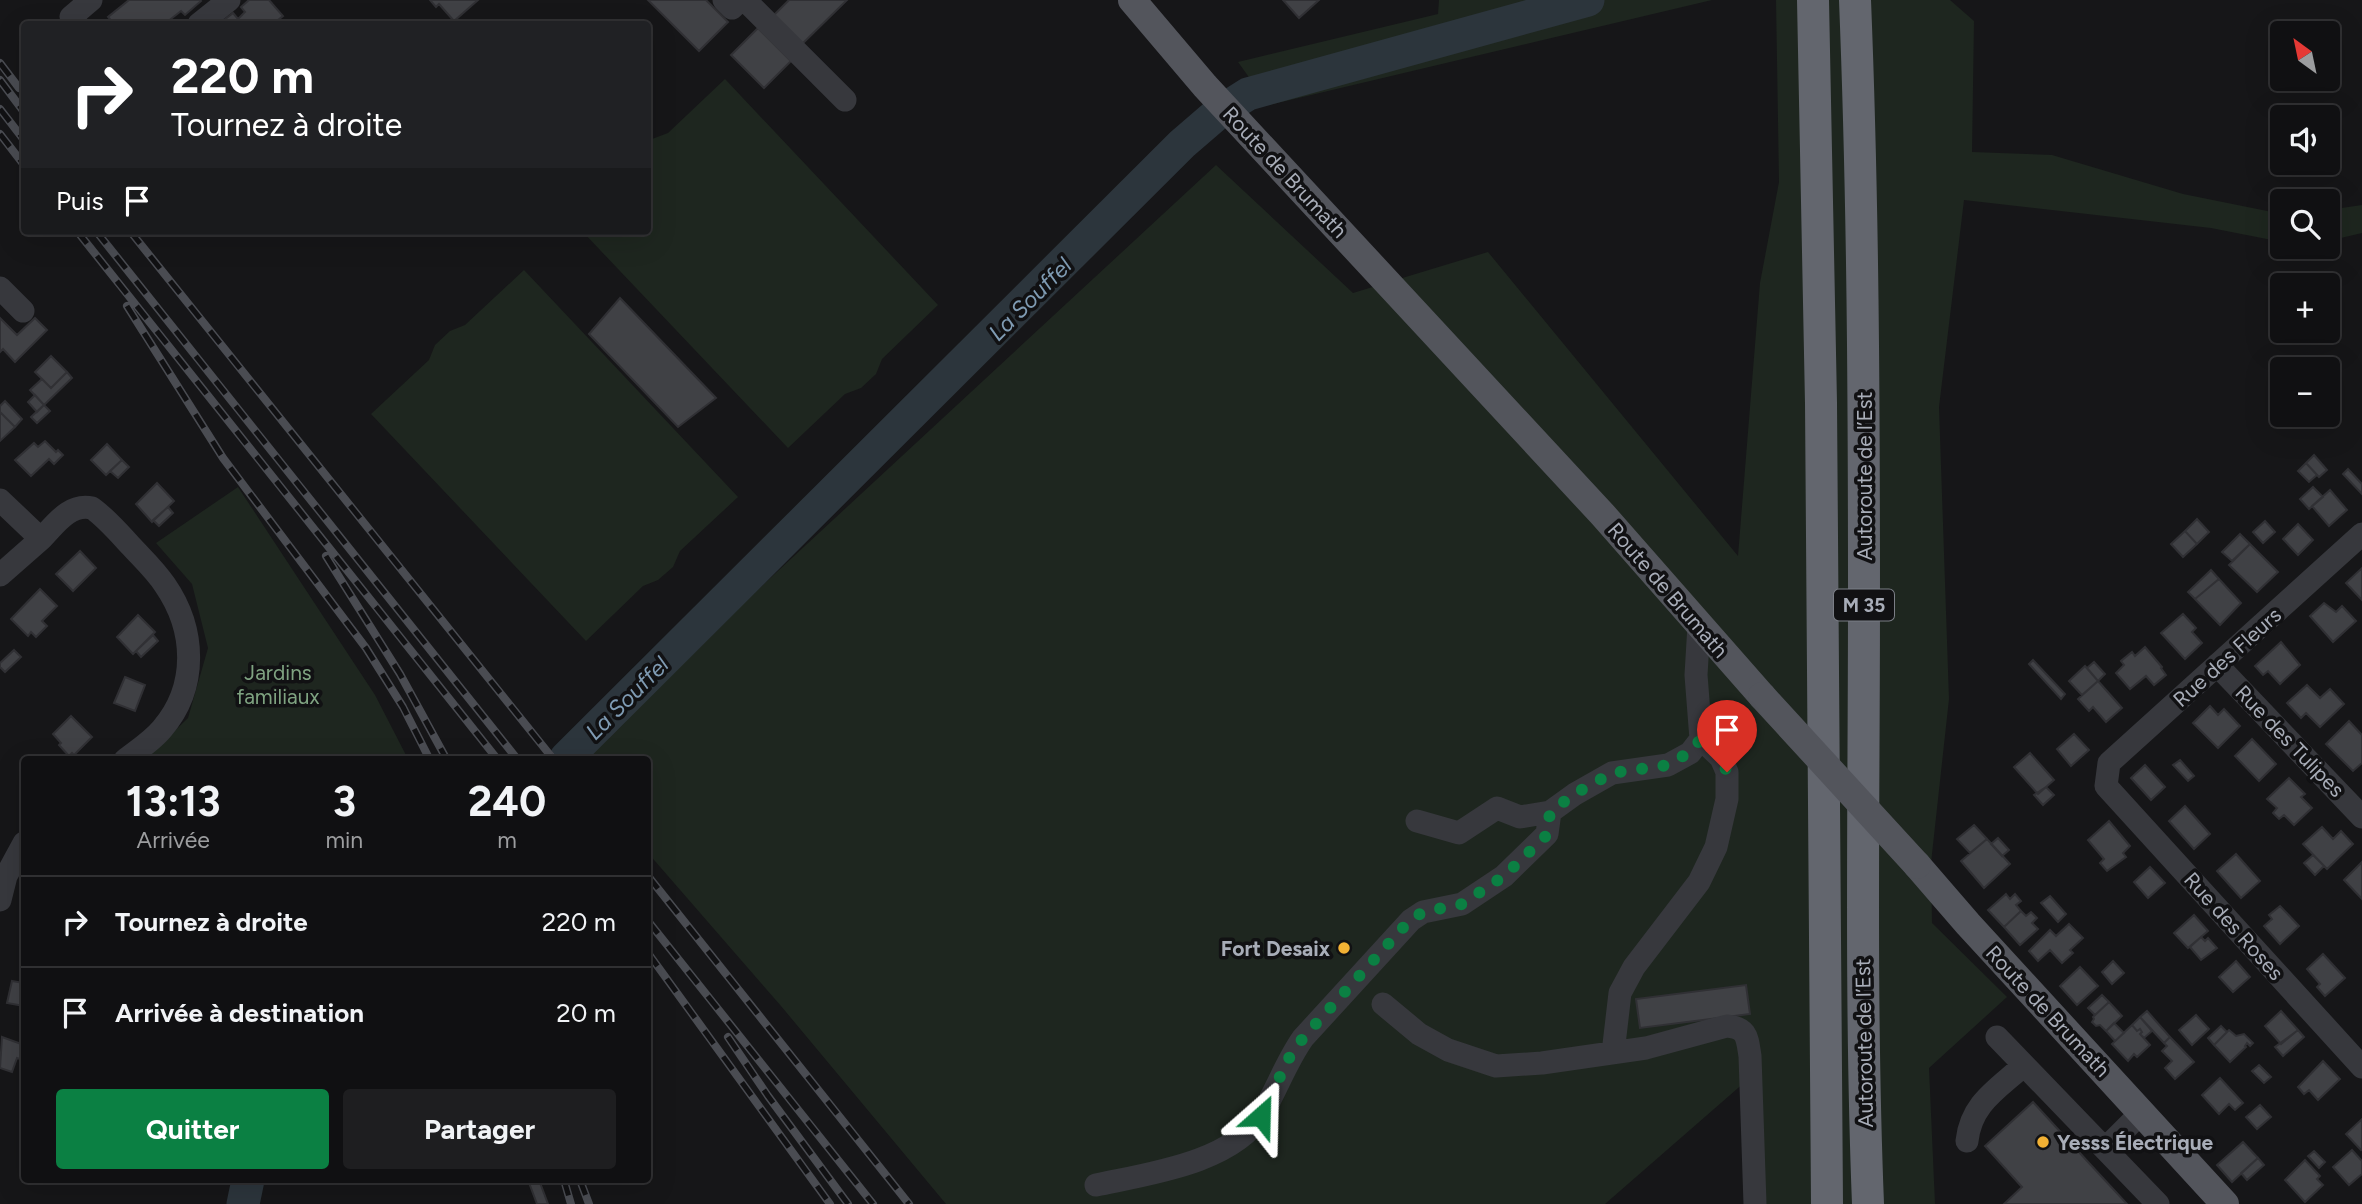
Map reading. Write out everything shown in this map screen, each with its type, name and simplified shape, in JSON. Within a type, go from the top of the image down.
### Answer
[{"type":"highway","name":"Autoroute de l’Est","points":[[1855,3],[1860,126],[1863,400],[1863,1067],[1868,1204]]},
{"type":"highway","name":"Autoroute de l’Est","points":[[1814,7],[1822,417],[1827,1204]]},
{"type":"main road","points":[[1112,0],[1139,28],[1162,34]]},
{"type":"main road","name":"Route de Brumath","points":[[1132,0],[1205,86],[1594,505],[1762,696],[2142,1112],[2208,1192],[2225,1204]]},
{"type":"street","points":[[74,21],[71,17],[91,0]]},
{"type":"street","points":[[204,21],[229,0]]},
{"type":"street","points":[[724,0],[732,8],[743,0],[845,100]]},
{"type":"street","points":[[0,288],[23,311]]},
{"type":"street","points":[[0,500],[41,539]]},
{"type":"street","points":[[0,575],[69,511],[92,508],[165,584],[180,612],[190,656],[184,689],[173,713],[160,731],[130,756]]},
{"type":"street","name":"Rue des Fleurs","points":[[2106,786],[2109,763],[2362,534]]},
{"type":"street","points":[[1613,1053],[1620,993],[1634,967],[1699,882],[1716,847],[1727,799],[1727,772],[1721,758],[1701,739],[1696,676],[1699,625]]},
{"type":"street","name":"Rue des Tulipes","points":[[2217,665],[2362,817]]},
{"type":"street","points":[[1417,821],[1459,833],[1497,808],[1520,817],[1550,812],[1576,793],[1612,773],[1668,765],[1690,752],[1701,739]]},
{"type":"street","name":"Rue des Roses","points":[[2106,786],[2362,1067]]},
{"type":"street","points":[[1096,1185],[1179,1168],[1221,1150],[1249,1130],[1261,1116],[1289,1058],[1303,1038],[1410,920],[1423,912],[1462,904],[1504,876],[1547,835],[1550,812]]},
{"type":"street","points":[[0,900],[6,876],[21,848]]},
{"type":"street","points":[[1382,1004],[1419,1034],[1448,1050],[1496,1066],[1542,1063],[1646,1048],[1727,1026],[1742,1030],[1750,1056],[1755,1204]]},
{"type":"street","points":[[1997,1037],[2158,1204]]},
{"type":"street","points":[[1967,1141],[1968,1124],[1974,1113],[2024,1065]]},
{"type":"street","points":[[2105,1149],[2142,1112]]},
{"type":"green space","points":[[1439,0],[1712,0],[1269,105],[1238,62],[1438,14]]},
{"type":"green space","points":[[1776,0],[1950,0],[1974,21],[1972,152],[2052,155],[2183,194],[2270,212],[2270,240],[2211,228],[1964,200],[1939,407],[1949,699],[1931,863],[1932,923],[2007,997],[1929,1068],[1935,1204],[1765,1204],[1753,1075],[1605,1204],[946,1204],[781,1006],[651,856],[651,756],[578,756],[1216,165],[1353,293],[1488,252],[1738,556],[1760,283],[1779,182]]},
{"type":"green space","points":[[725,79],[938,305],[882,359],[876,374],[861,388],[845,394],[788,448],[586,235],[651,235],[651,140],[668,133]]},
{"type":"green space","points":[[2362,205],[2362,233],[2340,238],[2340,208]]},
{"type":"green space","points":[[524,270],[738,497],[680,551],[673,567],[658,580],[643,586],[586,641],[371,414],[429,360],[435,345],[450,331],[465,325]]},
{"type":"green space","name":"Jardins familiaux","points":[[238,487],[375,695],[406,756],[149,756],[188,718],[208,648],[192,584],[156,543]]},
{"type":"building","points":[[129,0],[201,1],[185,15],[181,11],[168,21],[111,21],[108,17]]},
{"type":"building","points":[[249,0],[269,0],[283,16],[277,21],[223,21],[233,13],[238,19],[245,12],[241,7]]},
{"type":"building","points":[[430,0],[478,0],[454,21],[439,4],[436,7]]},
{"type":"building","points":[[648,0],[706,0],[728,22],[699,51]]},
{"type":"building","points":[[789,0],[847,0],[798,48],[770,19]]},
{"type":"building","points":[[1283,0],[1319,0],[1299,18]]},
{"type":"building","points":[[758,28],[791,61],[764,88],[731,55]]},
{"type":"building","points":[[620,298],[716,398],[678,427],[589,334]]},
{"type":"building","points":[[0,318],[17,335],[35,318],[47,330],[15,362],[3,349],[0,352]]},
{"type":"building","points":[[51,356],[67,372],[51,388],[35,372]]},
{"type":"building","points":[[67,372],[72,378],[44,405],[30,390],[42,379],[51,388]]},
{"type":"building","points":[[35,395],[44,405],[37,412],[28,402]]},
{"type":"building","points":[[5,401],[22,419],[15,427],[0,412],[0,406]]},
{"type":"building","points":[[44,405],[50,411],[37,423],[31,417]]},
{"type":"building","points":[[0,412],[15,427],[0,441]]},
{"type":"building","points":[[45,441],[63,455],[54,464],[49,459],[31,476],[15,460],[34,443],[38,447]]},
{"type":"building","points":[[107,444],[122,460],[106,475],[91,460]]},
{"type":"building","points":[[2314,455],[2327,470],[2319,477],[2306,463]]},
{"type":"building","points":[[122,460],[129,467],[118,478],[110,471]]},
{"type":"building","points":[[2306,463],[2317,475],[2309,482],[2298,471]]},
{"type":"building","points":[[2348,469],[2362,484],[2362,494],[2343,474]]},
{"type":"building","points":[[157,483],[174,501],[152,522],[136,504]]},
{"type":"building","points":[[2313,487],[2323,497],[2309,509],[2300,499]]},
{"type":"building","points":[[2330,490],[2347,510],[2329,526],[2312,506]]},
{"type":"building","points":[[168,507],[173,513],[159,526],[153,520]]},
{"type":"building","points":[[2197,519],[2209,532],[2197,544],[2185,531]]},
{"type":"building","points":[[2265,521],[2275,532],[2263,543],[2253,532]]},
{"type":"building","points":[[2298,524],[2313,540],[2298,555],[2283,539]]},
{"type":"building","points":[[2185,531],[2197,544],[2183,557],[2171,544]]},
{"type":"building","points":[[2240,534],[2250,544],[2232,561],[2222,552]]},
{"type":"building","points":[[2250,544],[2278,572],[2257,592],[2229,565]]},
{"type":"building","points":[[80,551],[96,568],[73,591],[56,574]]},
{"type":"building","points":[[2362,568],[2362,600],[2346,583]]},
{"type":"building","points":[[2211,570],[2219,579],[2195,599],[2188,592]]},
{"type":"building","points":[[2219,579],[2241,603],[2220,625],[2195,599]]},
{"type":"building","points":[[40,589],[57,606],[42,621],[47,626],[36,637],[31,632],[28,636],[11,619]]},
{"type":"building","points":[[2324,603],[2336,612],[2342,606],[2356,621],[2333,642],[2310,616]]},
{"type":"building","points":[[2183,614],[2196,628],[2192,632],[2202,643],[2185,659],[2161,633]]},
{"type":"building","points":[[138,615],[155,632],[133,654],[117,637]]},
{"type":"building","points":[[153,635],[158,641],[141,657],[136,651]]},
{"type":"building","points":[[2281,642],[2300,665],[2280,684],[2268,671],[2263,675],[2255,666]]},
{"type":"building","points":[[2145,647],[2166,675],[2154,685],[2146,676],[2130,689],[2116,673],[2124,665],[2121,661],[2132,652],[2135,656]]},
{"type":"building","points":[[14,650],[21,657],[5,672],[0,663]]},
{"type":"building","points":[[2033,660],[2065,694],[2061,699],[2029,664]]},
{"type":"building","points":[[2094,662],[2105,674],[2098,681],[2087,668]]},
{"type":"building","points":[[2085,666],[2098,681],[2082,695],[2069,681]]},
{"type":"building","points":[[125,677],[145,685],[135,711],[114,703]]},
{"type":"building","points":[[2098,681],[2122,708],[2106,722],[2093,707],[2089,711],[2078,699]]},
{"type":"building","points":[[2307,685],[2320,698],[2330,689],[2344,704],[2320,727],[2306,713],[2301,718],[2287,703]]},
{"type":"building","points":[[2210,706],[2218,715],[2224,709],[2240,726],[2218,748],[2193,723]]},
{"type":"building","points":[[71,716],[92,737],[74,755],[72,753],[69,756],[53,734]]},
{"type":"building","points":[[2349,721],[2362,735],[2362,763],[2353,771],[2326,744]]},
{"type":"building","points":[[2074,734],[2089,750],[2071,766],[2057,749]]},
{"type":"building","points":[[2252,739],[2276,764],[2259,781],[2235,756]]},
{"type":"building","points":[[2030,753],[2054,780],[2038,794],[2014,767]]},
{"type":"building","points":[[2180,760],[2194,776],[2188,781],[2173,765]]},
{"type":"building","points":[[2145,765],[2165,787],[2151,800],[2131,778]]},
{"type":"building","points":[[2289,778],[2305,794],[2301,797],[2312,808],[2294,825],[2284,815],[2279,819],[2273,813],[2277,808],[2267,799]]},
{"type":"building","points":[[2046,787],[2054,795],[2043,805],[2034,795]]},
{"type":"building","points":[[2185,806],[2210,834],[2194,849],[2169,821]]},
{"type":"building","points":[[2109,821],[2130,846],[2123,853],[2126,857],[2107,871],[2100,863],[2104,859],[2088,840]]},
{"type":"building","points":[[1974,825],[1987,839],[1970,853],[1957,839]]},
{"type":"building","points":[[2322,827],[2333,839],[2341,831],[2353,844],[2327,869],[2303,844]]},
{"type":"building","points":[[1998,838],[2009,850],[2002,856],[1991,844]]},
{"type":"building","points":[[1987,839],[2010,864],[1984,888],[1961,861]]},
{"type":"building","points":[[2236,854],[2260,881],[2241,898],[2217,871]]},
{"type":"building","points":[[2313,855],[2324,866],[2315,875],[2304,863]]},
{"type":"building","points":[[2362,862],[2362,899],[2344,880]]},
{"type":"building","points":[[2150,867],[2165,883],[2148,898],[2134,882]]},
{"type":"building","points":[[2006,894],[2010,899],[2015,894],[2021,901],[2016,905],[2021,911],[2004,927],[1988,910]]},
{"type":"building","points":[[2050,896],[2066,914],[2058,922],[2041,903]]},
{"type":"building","points":[[2280,906],[2299,926],[2280,944],[2264,926],[2272,919],[2269,915]]},
{"type":"building","points":[[2021,911],[2026,916],[2031,912],[2037,918],[2032,923],[2038,929],[2020,945],[2004,927]]},
{"type":"building","points":[[2194,915],[2208,931],[2188,948],[2174,933]]},
{"type":"building","points":[[2069,924],[2083,938],[2070,950],[2073,953],[2062,963],[2050,950],[2038,961],[2029,951],[2050,930],[2056,936]]},
{"type":"building","points":[[2201,937],[2205,941],[2208,938],[2217,948],[2201,960],[2190,947]]},
{"type":"building","points":[[2323,954],[2345,978],[2325,996],[2317,987],[2320,984],[2307,969]]},
{"type":"building","points":[[2113,961],[2124,973],[2112,984],[2102,972]]},
{"type":"building","points":[[2236,961],[2250,977],[2233,992],[2219,977]]},
{"type":"building","points":[[2080,967],[2098,986],[2077,1005],[2060,986]]},
{"type":"building","points":[[12,981],[21,982],[21,1005],[7,1003]]},
{"type":"building","points":[[1746,985],[1750,1014],[1640,1028],[1636,999]]},
{"type":"building","points":[[2102,995],[2109,1002],[2095,1015],[2088,1008]]},
{"type":"building","points":[[2109,1002],[2122,1016],[2106,1031],[2092,1022],[2093,1017]]},
{"type":"building","points":[[2147,1011],[2170,1037],[2164,1043],[2140,1017]]},
{"type":"building","points":[[2281,1011],[2298,1030],[2281,1044],[2265,1026]]},
{"type":"building","points":[[2196,1015],[2209,1029],[2192,1045],[2179,1030]]},
{"type":"building","points":[[2140,1017],[2152,1031],[2144,1038],[2140,1029],[2137,1031],[2132,1025]]},
{"type":"building","points":[[2114,1023],[2124,1033],[2115,1041],[2106,1031]]},
{"type":"building","points":[[2132,1025],[2137,1031],[2140,1029],[2140,1034],[2150,1045],[2137,1057],[2134,1054],[2128,1061],[2112,1044]]},
{"type":"building","points":[[2221,1026],[2227,1032],[2214,1045],[2208,1038]]},
{"type":"building","points":[[2229,1030],[2236,1036],[2244,1034],[2253,1043],[2250,1046],[2247,1043],[2230,1062],[2214,1045]]},
{"type":"building","points":[[2298,1030],[2304,1037],[2283,1056],[2275,1047]]},
{"type":"building","points":[[2,1037],[21,1044],[21,1059],[17,1058],[12,1072],[0,1068]]},
{"type":"building","points":[[2170,1037],[2194,1062],[2175,1079],[2165,1068],[2172,1061],[2162,1051],[2167,1046],[2164,1043]]},
{"type":"building","points":[[2323,1061],[2340,1079],[2318,1100],[2309,1090],[2304,1094],[2298,1087]]},
{"type":"building","points":[[2259,1065],[2271,1077],[2264,1083],[2252,1071]]},
{"type":"building","points":[[2220,1078],[2243,1103],[2235,1110],[2229,1104],[2219,1114],[2202,1095]]},
{"type":"building","points":[[2033,1102],[2127,1204],[2004,1204],[2022,1187],[1985,1146]]},
{"type":"building","points":[[2260,1105],[2271,1117],[2257,1129],[2246,1117]]},
{"type":"building","points":[[2362,1119],[2362,1149],[2361,1150],[2346,1134]]},
{"type":"building","points":[[2243,1142],[2258,1158],[2232,1182],[2217,1165]]},
{"type":"building","points":[[2352,1150],[2362,1161],[2362,1174],[2349,1185],[2333,1167]]},
{"type":"building","points":[[2314,1151],[2325,1162],[2319,1168],[2308,1156]]},
{"type":"building","points":[[2258,1158],[2264,1165],[2247,1180],[2241,1173]]},
{"type":"building","points":[[2305,1160],[2320,1176],[2317,1179],[2323,1185],[2305,1202],[2285,1180]]},
{"type":"building","points":[[529,1183],[540,1183],[548,1204],[537,1204]]},
{"type":"waterway","name":"La Souffel","points":[[568,756],[1182,144],[1218,113],[1248,94],[1588,0]]},
{"type":"waterway","name":"La Souffel","points":[[243,1204],[247,1183]]},
{"type":"railway","points":[[0,63],[19,88]]},
{"type":"railway","points":[[0,80],[21,108]]},
{"type":"railway","points":[[0,109],[21,136]]},
{"type":"railway","points":[[0,134],[21,161]]},
{"type":"railway","points":[[80,235],[495,756]]},
{"type":"railway","points":[[99,235],[515,756]]},
{"type":"railway","points":[[133,235],[551,756]]},
{"type":"railway","points":[[127,306],[223,458],[366,648],[403,707],[428,756]]},
{"type":"railway","points":[[326,556],[400,674],[445,756]]},
{"type":"railway","points":[[651,880],[909,1204]]},
{"type":"railway","points":[[651,925],[873,1204]]},
{"type":"railway","points":[[651,957],[830,1204]]},
{"type":"railway","points":[[728,1037],[848,1204]]},
{"type":"railway","points":[[565,1183],[571,1204]]},
{"type":"railway","points":[[581,1183],[589,1204]]},
{"type":"place","name":"Fort Desaix","points":[[1344,948]]},
{"type":"place","name":"Yesss Électrique","points":[[2043,1142]]},
{"type":"route","points":[[1261,1116],[1289,1058],[1303,1038],[1410,920],[1423,912],[1462,904],[1504,876],[1547,835],[1550,812],[1576,793],[1612,773],[1668,765],[1690,752],[1701,739],[1721,758],[1727,772]]}]
